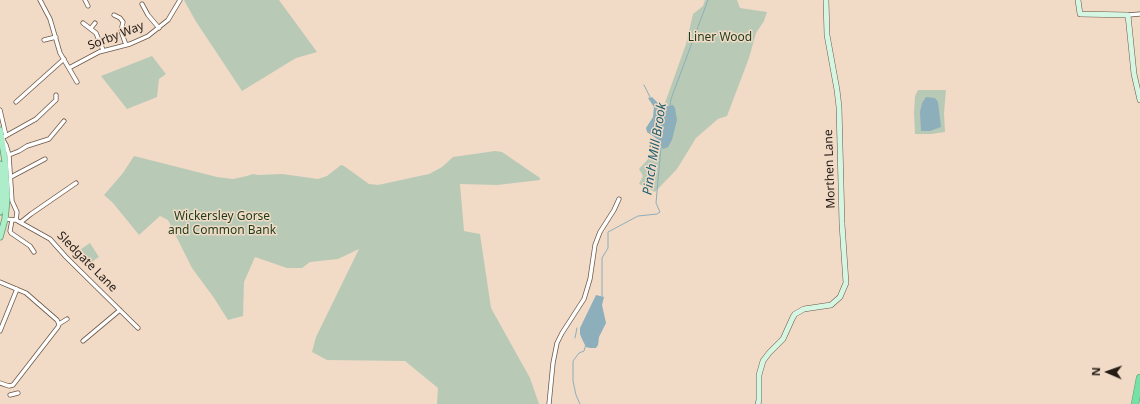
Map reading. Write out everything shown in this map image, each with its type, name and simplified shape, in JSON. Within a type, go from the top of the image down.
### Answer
[{"type":"highway","points":[[1135,404],[1140,378]]},
{"type":"main road","name":"Morthen Lane","points":[[758,404],[760,400],[759,375],[762,361],[768,352],[783,339],[795,314],[804,309],[832,305],[843,292],[846,280],[842,224],[839,107],[828,35],[826,0]]},
{"type":"main road","points":[[1078,0],[1078,12],[1083,15],[1128,15],[1134,74],[1140,100]]},
{"type":"main road","points":[[0,130],[4,137],[7,183],[5,219],[0,237]]},
{"type":"main road","points":[[0,164],[2,196],[0,212]]},
{"type":"street","points":[[40,0],[48,14],[60,53],[77,82]]},
{"type":"street","points":[[85,0],[88,6]]},
{"type":"street","name":"Sorby Way","points":[[69,68],[103,50],[142,40],[159,28],[172,15],[180,0]]},
{"type":"street","points":[[142,4],[148,15],[159,28]]},
{"type":"street","points":[[118,11],[115,16],[120,18],[123,22],[121,31],[126,45]]},
{"type":"street","points":[[1128,15],[1140,14]]},
{"type":"street","points":[[83,23],[91,28],[98,36],[103,50]]},
{"type":"street","points":[[91,28],[95,23]]},
{"type":"street","points":[[44,40],[56,37]]},
{"type":"street","points":[[16,102],[64,59]]},
{"type":"street","points":[[4,137],[36,119],[56,100],[56,95]]},
{"type":"street","points":[[0,110],[4,137],[9,154],[12,201],[17,212],[10,232],[30,246],[34,252]]},
{"type":"street","points":[[9,154],[48,139],[64,121]]},
{"type":"street","points":[[11,177],[45,158]]},
{"type":"street","points":[[21,222],[76,183]]},
{"type":"street","points":[[549,404],[553,363],[557,343],[584,299],[590,279],[595,245],[600,232],[619,199]]},
{"type":"street","name":"Sledgate Lane","points":[[5,219],[21,222],[50,239],[66,257],[138,328]]},
{"type":"street","points":[[0,282],[26,293],[57,320],[59,324]]},
{"type":"street","points":[[0,331],[17,289]]},
{"type":"street","points":[[83,341],[120,310]]},
{"type":"street","points":[[18,393],[12,394],[11,386],[59,324],[67,319]]},
{"type":"street","points":[[0,383],[11,386]]},
{"type":"green space","points":[[184,0],[279,0],[317,52],[296,58],[242,91],[195,20]]},
{"type":"green space","name":"Liner Wood","points":[[705,0],[737,0],[740,8],[767,12],[764,21],[756,33],[749,58],[727,116],[718,119],[696,138],[677,169],[655,192],[639,184],[643,176],[639,169],[658,148],[668,144],[672,108],[665,103],[686,44],[693,14],[703,6]]},
{"type":"green space","points":[[152,56],[166,74],[159,79],[157,97],[127,109],[101,76]]},
{"type":"green space","points":[[918,90],[946,90],[944,113],[945,132],[915,134],[915,96]]},
{"type":"green space","name":"Wickersley Gorse and Common Bank","points":[[495,151],[502,152],[540,178],[540,180],[497,185],[460,184],[464,231],[480,234],[491,308],[530,378],[539,404],[437,404],[438,388],[405,361],[327,360],[312,352],[316,337],[359,249],[338,259],[310,262],[302,268],[287,268],[255,257],[244,282],[243,316],[228,320],[192,268],[168,220],[160,216],[139,235],[113,203],[104,195],[123,173],[134,156],[217,177],[233,179],[253,174],[282,174],[318,179],[327,176],[341,165],[369,184],[378,185],[429,174],[442,167],[453,157]]},
{"type":"green space","points":[[90,243],[99,257],[90,263],[81,249]]},
{"type":"water","points":[[652,97],[662,107],[673,105],[675,108],[677,120],[672,140],[668,147],[663,149],[657,139],[647,132],[646,128],[653,117],[654,107],[648,98]]},
{"type":"water","points":[[926,97],[935,98],[938,102],[941,127],[930,131],[921,131],[920,112],[922,103]]},
{"type":"water","points":[[596,295],[604,297],[602,305],[606,323],[599,337],[598,345],[596,348],[590,348],[586,347],[582,339],[580,328]]},
{"type":"waterway","name":"Pinch Mill Brook","points":[[670,106],[671,99],[708,0]]},
{"type":"waterway","points":[[644,85],[650,97]]},
{"type":"waterway","name":"Pinch Mill Brook","points":[[602,298],[602,258],[608,248],[608,232],[638,216],[657,214],[660,212],[656,203],[661,147]]},
{"type":"waterway","points":[[575,338],[577,328]]},
{"type":"waterway","name":"Pinch Mill Brook","points":[[580,404],[576,395],[573,381],[573,361],[579,353],[584,351],[586,344]]}]
